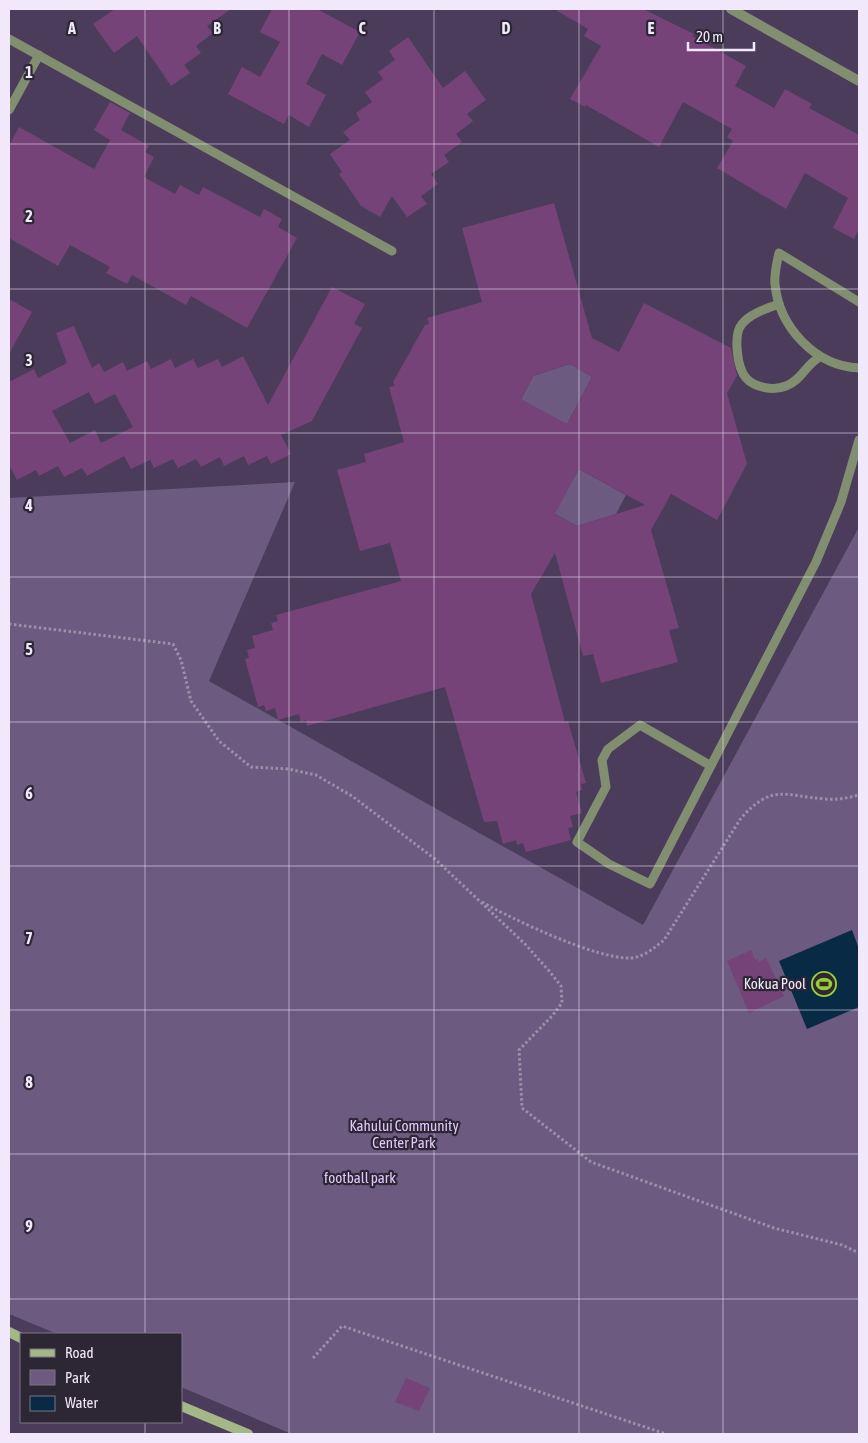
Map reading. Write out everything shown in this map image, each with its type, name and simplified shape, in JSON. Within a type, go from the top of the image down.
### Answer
[{"type":"street","points":[[731,9],[859,80]]},
{"type":"street","points":[[182,1406],[248,1434]]},
{"type":"lane","points":[[9,39],[392,251]]},
{"type":"lane","points":[[9,110],[39,55]]},
{"type":"lane","points":[[859,302],[778,253],[774,282],[779,304],[792,330],[820,357],[850,368],[859,368]]},
{"type":"lane","points":[[779,304],[749,316],[738,329],[737,345],[746,378],[760,386],[778,388],[786,386],[801,376],[810,362],[820,357]]},
{"type":"lane","points":[[711,766],[640,726],[608,749],[602,760],[606,788],[577,842],[609,864],[650,884],[711,766],[830,533],[859,440]]},
{"type":"path","points":[[9,624],[173,644],[181,660],[192,701],[219,742],[251,767],[288,769],[316,775],[352,796],[435,859],[525,944],[561,986],[562,1003],[519,1050],[522,1108],[591,1162],[774,1228],[842,1245],[859,1253]]},
{"type":"path","points":[[313,1358],[342,1326],[666,1434]]},
{"type":"green space","points":[[570,364],[592,377],[567,424],[513,415],[533,376]]},
{"type":"green space","points":[[579,469],[626,495],[616,514],[577,526],[539,505],[555,477],[570,485]]},
{"type":"green space","name":"Kahului Community Center Park","points":[[295,482],[209,681],[643,925],[859,527],[859,1434],[292,1434],[182,1387],[182,1333],[55,1333],[9,1314],[9,498]]},
{"type":"water","name":"Kokua Pool","points":[[852,930],[859,949],[859,1007],[807,1029],[779,961]]},
{"type":"building","points":[[115,9],[231,9],[207,26],[213,33],[196,46],[201,53],[184,65],[190,73],[171,86],[137,36],[114,53],[93,24]]},
{"type":"building","points":[[272,9],[317,9],[360,32],[342,65],[322,54],[306,84],[326,95],[309,127],[289,115],[284,124],[228,94],[242,67],[260,77],[280,42],[260,32]]},
{"type":"building","points":[[554,9],[643,9],[694,34],[692,36],[746,66],[735,86],[774,108],[785,89],[812,104],[809,108],[859,135],[859,229],[854,239],[833,228],[848,198],[805,173],[786,209],[717,168],[733,141],[727,137],[732,129],[683,102],[659,147],[586,105],[585,107],[570,99],[601,46],[584,36],[588,29]]},
{"type":"building","points":[[408,37],[443,88],[465,71],[486,100],[467,114],[473,121],[456,134],[462,142],[444,155],[449,162],[431,174],[438,184],[421,196],[427,204],[407,217],[392,196],[380,217],[361,206],[339,174],[342,172],[330,154],[350,140],[343,132],[360,120],[356,113],[372,102],[365,92],[383,79],[378,72],[395,60],[389,51]]},
{"type":"building","points":[[110,102],[130,113],[121,130],[149,146],[145,152],[154,157],[144,177],[175,194],[180,185],[199,195],[203,187],[260,217],[264,209],[282,219],[278,227],[297,238],[247,328],[191,296],[186,305],[132,275],[127,284],[106,273],[110,267],[70,245],[58,266],[9,238],[9,146],[19,127],[94,169],[110,140],[94,130]]},
{"type":"building","points":[[554,203],[592,338],[619,352],[644,303],[731,348],[737,376],[727,393],[747,464],[717,520],[671,494],[651,530],[679,628],[669,630],[678,662],[601,683],[593,654],[583,656],[555,553],[531,594],[565,722],[568,721],[586,783],[581,784],[582,790],[576,792],[582,813],[570,816],[573,827],[568,828],[571,840],[526,852],[523,843],[517,845],[516,840],[503,844],[497,821],[484,822],[445,687],[307,726],[306,720],[301,722],[299,714],[278,720],[275,708],[266,711],[264,705],[258,707],[245,659],[249,658],[247,650],[255,648],[252,636],[273,630],[271,623],[278,621],[276,615],[401,581],[390,543],[360,551],[337,470],[366,462],[364,454],[404,442],[389,387],[395,386],[393,382],[425,325],[429,324],[427,318],[482,302],[462,228]],"holes":[[[570,364],[592,377],[567,424],[521,399],[533,376]],[[579,469],[645,505],[577,526],[555,514]]]},
{"type":"building","points":[[332,287],[365,304],[354,324],[362,328],[312,421],[281,435],[291,454],[271,464],[267,456],[248,465],[244,456],[224,466],[220,457],[201,467],[196,459],[178,468],[173,459],[154,468],[150,460],[131,469],[124,456],[87,476],[82,468],[64,477],[58,466],[39,476],[36,470],[17,480],[9,465],[9,382],[34,369],[38,378],[67,363],[56,333],[74,326],[92,368],[99,363],[104,372],[123,362],[127,371],[147,361],[151,369],[171,359],[175,368],[193,359],[198,368],[218,359],[222,367],[243,356],[268,405]],"holes":[[[89,392],[95,404],[115,394],[133,427],[101,443],[95,430],[70,443],[52,411]]]},
{"type":"building","points":[[9,299],[32,312],[9,354]]},
{"type":"building","points":[[751,950],[755,960],[758,959],[759,962],[766,958],[784,996],[749,1013],[727,961]]},
{"type":"building","points":[[406,1378],[430,1388],[419,1411],[395,1402]]},
{"type":"place","name":"Kokua Pool","points":[[824,984]]},
{"type":"park label","name":"football park","points":[[360,1178]]}]
